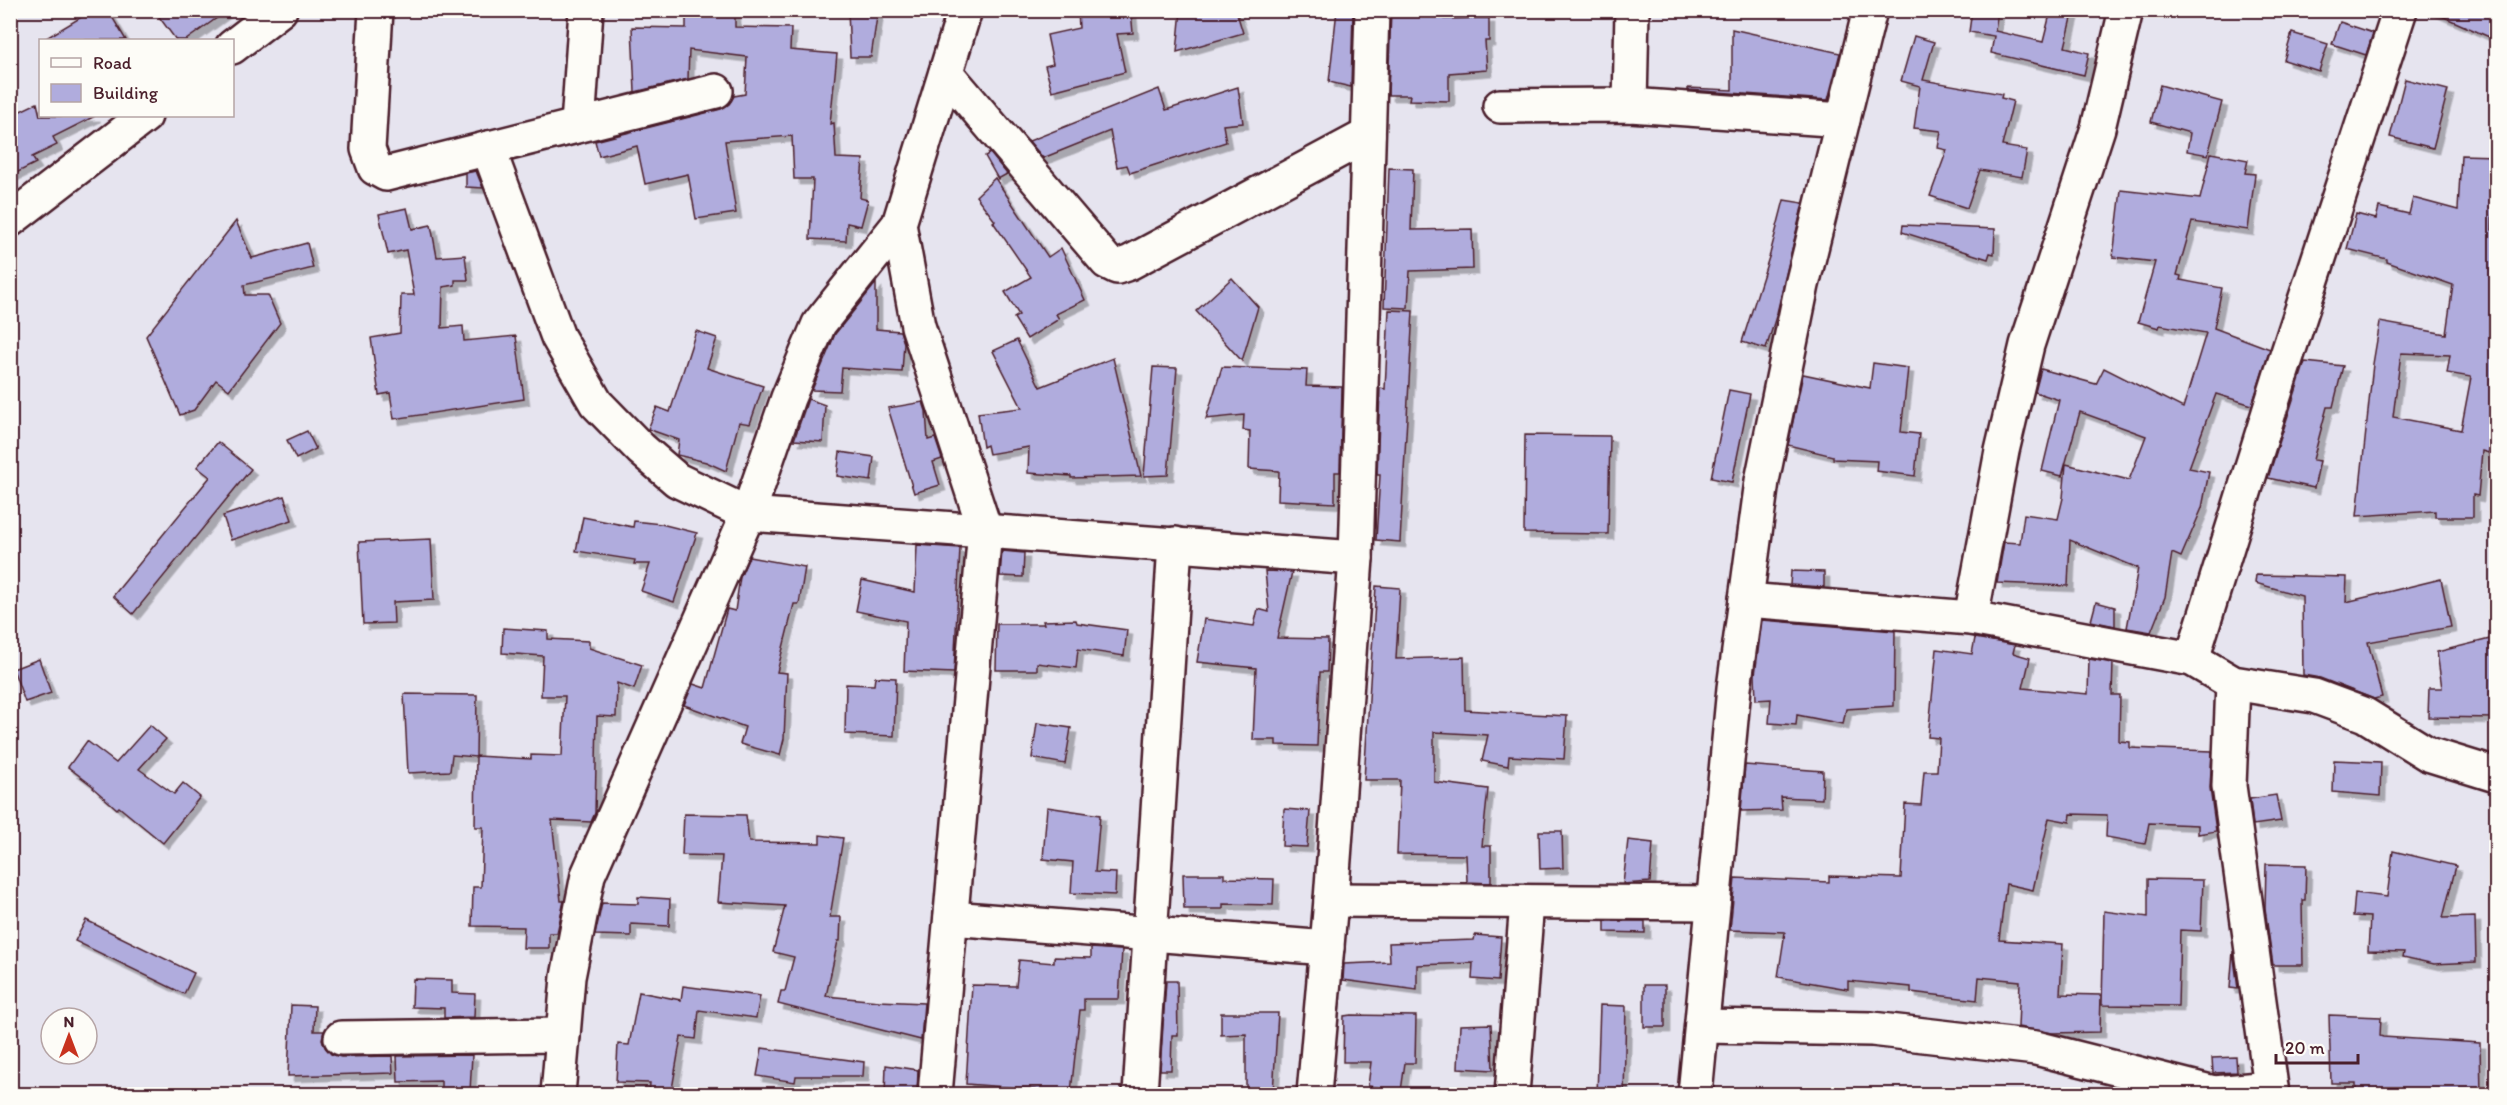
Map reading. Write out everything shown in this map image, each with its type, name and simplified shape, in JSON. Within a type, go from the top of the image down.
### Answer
[{"type":"street","points":[[234,45],[280,10]]},
{"type":"street","points":[[376,10],[368,149],[375,168],[386,174],[716,91]]},
{"type":"street","points":[[578,125],[586,10]]},
{"type":"street","points":[[558,1095],[568,977],[588,875],[748,514],[788,398],[819,324],[899,224],[965,10]]},
{"type":"street","points":[[1314,1095],[1356,558],[1372,10]]},
{"type":"street","points":[[1630,105],[1632,10]]},
{"type":"street","points":[[1695,1095],[1734,688],[1762,481],[1802,285],[1870,10]]},
{"type":"street","points":[[1971,618],[2002,451],[2027,345],[2098,128],[2126,10]]},
{"type":"street","points":[[2192,658],[2280,377],[2400,10]]},
{"type":"street","points":[[945,73],[1107,262],[1117,267],[1129,263],[1368,135]]},
{"type":"street","points":[[1500,106],[1630,105],[1844,120]]},
{"type":"street","points":[[10,220],[144,117]]},
{"type":"street","points":[[488,148],[558,337],[596,403],[641,449],[677,480],[748,514],[1356,558]]},
{"type":"street","points":[[899,224],[918,326],[985,530],[935,1095]]},
{"type":"street","points":[[1140,1095],[1175,544]]},
{"type":"street","points":[[1746,600],[1971,618],[2192,658],[2233,683],[2314,696],[2365,715],[2427,754],[2496,775]]},
{"type":"street","points":[[1702,1026],[1872,1029],[2036,1048],[2214,1094],[2271,1091],[2229,786],[2233,683]]},
{"type":"street","points":[[1331,900],[1713,903]]},
{"type":"street","points":[[1512,1095],[1527,902]]},
{"type":"street","points":[[951,918],[1327,948]]},
{"type":"street","points":[[341,1038],[563,1035]]},
{"type":"building","points":[[93,10],[108,10],[125,39],[45,39]]},
{"type":"building","points":[[154,10],[228,10],[187,39],[175,39]]},
{"type":"building","points":[[686,10],[735,10],[735,27],[791,28],[790,50],[837,54],[830,124],[834,123],[836,158],[863,159],[860,198],[868,200],[861,226],[847,223],[846,241],[810,239],[813,179],[794,179],[792,136],[725,141],[736,213],[696,219],[688,174],[645,184],[637,146],[599,156],[595,141],[721,109],[729,104],[734,96],[745,94],[747,57],[689,50],[688,79],[635,92],[632,27],[686,28]]},
{"type":"building","points":[[848,10],[878,10],[871,57],[850,57]]},
{"type":"building","points":[[1078,10],[1131,10],[1133,33],[1117,34],[1125,72],[1052,91],[1045,66],[1053,64],[1047,35],[1079,28]]},
{"type":"building","points":[[1181,10],[1236,10],[1243,33],[1177,52]]},
{"type":"building","points":[[1337,10],[1353,10],[1351,87],[1329,82]]},
{"type":"building","points":[[1391,10],[1444,10],[1444,19],[1489,18],[1489,41],[1485,41],[1487,70],[1449,73],[1449,101],[1409,100],[1410,95],[1388,95]]},
{"type":"building","points":[[1972,10],[1998,10],[1995,31],[2043,42],[2051,10],[2074,10],[2065,47],[2089,53],[2084,75],[1991,53],[1994,36],[1969,32]]},
{"type":"building","points":[[2428,10],[2496,10],[2496,40]]},
{"type":"building","points":[[2340,22],[2373,33],[2366,55],[2332,44]]},
{"type":"building","points":[[1732,29],[1840,53],[1828,100],[1688,90],[1688,88],[1732,90]]},
{"type":"building","points":[[2292,33],[2328,44],[2319,71],[2284,60]]},
{"type":"building","points":[[1914,36],[1934,42],[1923,80],[2002,94],[2001,98],[2013,101],[2002,146],[2027,150],[2022,177],[1980,170],[1967,208],[1930,196],[1947,150],[1938,148],[1941,131],[1914,128],[1920,86],[1901,81]]},
{"type":"building","points":[[2405,79],[2448,90],[2433,148],[2390,137]]},
{"type":"building","points":[[2160,85],[2222,102],[2208,155],[2187,151],[2190,133],[2151,122]]},
{"type":"building","points":[[1238,87],[1243,123],[1223,125],[1226,142],[1130,173],[1127,165],[1117,167],[1110,131],[1043,158],[1029,141],[1159,89],[1166,110]]},
{"type":"building","points":[[37,103],[39,117],[93,117],[53,137],[57,145],[32,157],[36,163],[10,176],[10,116]]},
{"type":"building","points":[[990,153],[1007,174],[998,179],[985,156]]},
{"type":"building","points":[[2211,153],[2248,160],[2245,173],[2255,174],[2248,230],[2192,222],[2177,275],[2181,276],[2180,280],[2222,288],[2214,328],[2270,349],[2252,405],[2216,394],[2189,468],[2209,472],[2202,508],[2181,557],[2172,553],[2165,597],[2151,632],[2127,628],[2138,568],[2070,540],[2068,586],[1997,583],[2004,542],[2020,543],[2024,514],[2058,519],[2063,498],[2066,464],[2129,480],[2146,436],[2080,412],[2062,476],[2042,471],[2059,400],[2035,392],[2041,369],[2096,384],[2104,368],[2183,408],[2206,333],[2160,325],[2159,328],[2138,322],[2155,262],[2113,257],[2121,190],[2200,199]]},
{"type":"building","points":[[2461,155],[2496,156],[2492,230],[2496,230],[2496,413],[2489,453],[2482,451],[2478,496],[2473,495],[2473,517],[2435,517],[2435,511],[2357,516],[2373,364],[2380,322],[2446,334],[2453,285],[2387,262],[2387,259],[2347,249],[2356,214],[2376,219],[2379,207],[2409,214],[2413,198],[2458,210]],"holes":[[[2401,353],[2450,355],[2447,373],[2471,377],[2461,430],[2393,417]]]},
{"type":"building","points":[[1389,168],[1413,169],[1411,230],[1472,229],[1473,269],[1410,271],[1408,308],[1384,307]]},
{"type":"building","points":[[476,171],[483,188],[466,187],[466,173]]},
{"type":"building","points":[[995,178],[1048,257],[1061,248],[1085,300],[1056,314],[1059,319],[1027,339],[1014,318],[1019,315],[1005,292],[1031,277],[976,196]]},
{"type":"building","points":[[1784,200],[1803,203],[1777,313],[1766,349],[1742,342],[1770,254]]},
{"type":"building","points":[[407,208],[412,229],[431,225],[437,257],[465,255],[468,280],[455,280],[455,285],[443,287],[442,328],[463,326],[464,341],[516,336],[524,399],[394,419],[390,393],[379,395],[371,338],[400,333],[401,295],[414,295],[406,250],[388,254],[379,214]]},
{"type":"building","points":[[236,221],[252,258],[307,243],[313,268],[244,285],[245,295],[268,295],[280,323],[229,390],[216,380],[194,410],[180,415],[146,336]]},
{"type":"building","points":[[1903,225],[1995,229],[1994,254],[1990,253],[1988,259],[1902,232]]},
{"type":"building","points":[[1232,278],[1258,307],[1242,361],[1196,311]]},
{"type":"building","points":[[876,283],[876,329],[900,331],[904,343],[902,372],[842,368],[840,391],[812,390],[835,334]]},
{"type":"building","points":[[1389,310],[1413,311],[1400,542],[1376,540],[1380,475],[1377,475],[1380,388],[1385,389]]},
{"type":"building","points":[[696,331],[717,338],[707,368],[763,386],[750,424],[739,422],[726,471],[706,462],[677,455],[679,440],[648,429],[657,407],[670,412]]},
{"type":"building","points":[[1017,340],[1040,387],[1113,358],[1141,476],[1071,478],[1071,476],[1028,473],[1029,447],[989,454],[987,445],[983,447],[978,413],[1022,408],[993,351]]},
{"type":"building","points":[[2305,362],[2343,366],[2333,407],[2327,407],[2313,460],[2320,461],[2314,488],[2268,478]]},
{"type":"building","points":[[1873,363],[1908,368],[1901,432],[1919,434],[1915,476],[1876,471],[1877,461],[1833,459],[1833,456],[1788,445],[1803,374],[1870,388]]},
{"type":"building","points":[[1153,367],[1177,368],[1168,475],[1144,476]]},
{"type":"building","points":[[1222,367],[1307,370],[1306,386],[1342,387],[1340,472],[1335,472],[1335,503],[1278,500],[1279,471],[1249,469],[1250,431],[1243,430],[1244,415],[1206,419]]},
{"type":"building","points":[[1729,390],[1750,394],[1732,482],[1711,478]]},
{"type":"building","points":[[808,399],[825,405],[823,442],[794,440]]},
{"type":"building","points":[[923,402],[926,411],[928,440],[935,438],[942,459],[933,462],[940,485],[914,493],[888,408]]},
{"type":"building","points":[[307,431],[316,449],[296,459],[287,440]]},
{"type":"building","points":[[1525,435],[1610,436],[1608,534],[1524,533]]},
{"type":"building","points":[[218,442],[251,469],[133,614],[113,596],[210,477],[197,467]]},
{"type":"building","points":[[840,452],[874,457],[871,481],[837,476]]},
{"type":"building","points":[[284,496],[292,520],[231,540],[223,516]]},
{"type":"building","points":[[583,517],[633,527],[634,521],[661,524],[697,533],[674,602],[641,591],[650,564],[634,564],[635,560],[576,551]]},
{"type":"building","points":[[431,539],[434,600],[393,602],[394,623],[363,624],[359,542]]},
{"type":"building","points":[[917,545],[960,548],[954,673],[904,671],[906,621],[856,611],[862,580],[915,592]]},
{"type":"building","points":[[1002,551],[1024,553],[1023,577],[1000,576]]},
{"type":"building","points":[[749,557],[805,567],[799,604],[794,604],[777,672],[787,673],[784,739],[780,755],[740,744],[745,727],[684,705],[693,684],[705,688],[727,609],[735,611],[740,577]]},
{"type":"building","points":[[1265,571],[1292,572],[1277,638],[1328,639],[1327,672],[1320,672],[1317,746],[1276,745],[1276,740],[1253,740],[1256,668],[1197,662],[1204,619],[1254,626],[1258,609],[1269,612]]},
{"type":"building","points":[[1791,571],[1824,572],[1824,587],[1790,585]]},
{"type":"building","points":[[2256,575],[2347,577],[2346,602],[2441,579],[2451,627],[2368,642],[2382,697],[2374,699],[2320,678],[2303,675],[2302,596],[2255,583]]},
{"type":"building","points":[[1376,586],[1400,588],[1396,659],[1464,657],[1465,710],[1567,716],[1564,759],[1509,756],[1508,766],[1482,761],[1488,735],[1434,732],[1434,782],[1488,789],[1482,846],[1491,846],[1491,883],[1467,882],[1466,855],[1397,854],[1400,780],[1364,780]]},
{"type":"building","points":[[2096,602],[2115,607],[2115,626],[2091,621]]},
{"type":"building","points":[[1076,620],[1077,623],[1127,630],[1124,656],[1078,649],[1076,668],[1037,663],[1037,670],[996,670],[997,624],[1044,624],[1043,621]]},
{"type":"building","points":[[1762,620],[1895,631],[1894,706],[1846,709],[1843,724],[1797,715],[1796,725],[1769,723],[1771,699],[1756,700],[1755,675]]},
{"type":"building","points":[[503,628],[548,631],[548,639],[589,641],[589,648],[642,665],[634,689],[617,683],[616,717],[597,716],[595,813],[591,822],[552,820],[561,901],[564,901],[557,933],[549,933],[549,948],[523,948],[524,927],[472,926],[473,887],[481,887],[483,827],[475,827],[476,756],[531,759],[531,755],[562,756],[565,696],[541,696],[543,656],[502,653]]},
{"type":"building","points":[[1975,638],[2015,645],[2013,653],[2030,658],[2023,688],[2088,694],[2089,659],[2113,663],[2112,695],[2120,695],[2119,741],[2130,742],[2130,748],[2212,751],[2210,788],[2216,831],[2198,834],[2198,825],[2149,823],[2145,844],[2106,837],[2107,815],[2071,814],[2070,822],[2049,818],[2033,890],[2006,884],[1999,940],[2063,944],[2060,994],[2101,995],[2100,1032],[2052,1033],[2018,1027],[2020,981],[1979,977],[1977,1000],[1911,992],[1911,987],[1848,981],[1848,989],[1778,977],[1785,932],[1730,930],[1735,878],[1829,882],[1829,876],[1901,878],[1905,804],[1921,805],[1924,771],[1937,771],[1939,738],[1928,737],[1937,649],[1972,654]]},
{"type":"building","points":[[2490,639],[2496,666],[2496,718],[2428,717],[2429,688],[2442,688],[2437,652]]},
{"type":"building","points":[[39,659],[51,693],[25,702],[13,669]]},
{"type":"building","points":[[875,677],[896,678],[894,736],[845,734],[846,684],[874,685]]},
{"type":"building","points":[[404,694],[477,695],[476,757],[452,755],[450,771],[408,773]]},
{"type":"building","points":[[1037,723],[1071,728],[1065,764],[1032,758]]},
{"type":"building","points":[[150,725],[166,739],[139,769],[174,794],[183,783],[200,797],[163,843],[119,807],[117,809],[68,767],[87,741],[116,763]]},
{"type":"building","points":[[2334,760],[2381,762],[2380,796],[2333,792]]},
{"type":"building","points":[[1745,765],[1823,771],[1822,799],[1781,797],[1782,810],[1741,811]]},
{"type":"building","points":[[2276,795],[2281,821],[2253,825],[2250,799]]},
{"type":"building","points":[[1047,807],[1100,815],[1095,872],[1116,873],[1115,895],[1071,893],[1073,862],[1043,859]]},
{"type":"building","points":[[1284,809],[1310,811],[1307,847],[1282,846]]},
{"type":"building","points":[[684,814],[746,815],[749,842],[820,843],[820,835],[843,838],[830,917],[841,917],[840,941],[838,941],[826,996],[924,1003],[921,1040],[778,1004],[781,991],[785,991],[794,957],[773,952],[785,906],[718,902],[722,856],[682,855]]},
{"type":"building","points":[[1539,831],[1562,831],[1563,868],[1540,869]]},
{"type":"building","points":[[1628,840],[1653,843],[1650,882],[1623,884]]},
{"type":"building","points":[[2393,851],[2456,866],[2443,918],[2475,917],[2476,962],[2434,964],[2403,957],[2404,952],[2368,951],[2370,917],[2353,916],[2355,893],[2387,897]]},
{"type":"building","points":[[2266,864],[2306,865],[2305,900],[2302,900],[2303,965],[2273,965],[2265,909]]},
{"type":"building","points":[[1183,874],[1224,874],[1224,878],[1274,879],[1273,905],[1223,904],[1223,909],[1184,909]]},
{"type":"building","points":[[2148,879],[2203,880],[2201,931],[2180,930],[2178,1006],[2102,1005],[2104,911],[2148,917]]},
{"type":"building","points":[[638,897],[670,899],[669,926],[631,924],[631,936],[595,935],[602,903],[638,904]]},
{"type":"building","points":[[86,920],[194,973],[184,994],[75,941]]},
{"type":"building","points":[[1605,921],[1645,921],[1645,933],[1605,932]]},
{"type":"building","points":[[1475,935],[1501,937],[1498,981],[1472,979],[1473,963],[1417,965],[1417,990],[1343,980],[1344,964],[1390,962],[1389,943],[1474,940]]},
{"type":"building","points":[[1091,948],[1122,950],[1119,999],[1084,999],[1084,1010],[1080,1010],[1071,1092],[966,1084],[972,985],[1016,986],[1019,960],[1054,963],[1054,957],[1091,958]]},
{"type":"building","points":[[2233,951],[2238,989],[2230,988]]},
{"type":"building","points":[[413,979],[452,980],[452,993],[475,994],[474,1017],[444,1018],[444,1008],[412,1007]]},
{"type":"building","points":[[1166,981],[1177,981],[1178,1035],[1172,1035],[1171,1070],[1160,1070]]},
{"type":"building","points":[[1644,985],[1665,985],[1665,1027],[1644,1027]]},
{"type":"building","points":[[683,986],[760,996],[756,1018],[699,1010],[696,1039],[681,1037],[671,1095],[649,1095],[650,1083],[616,1082],[618,1044],[629,1045],[639,992],[681,1000]]},
{"type":"building","points":[[291,1005],[315,1006],[314,1031],[324,1031],[322,1039],[331,1054],[341,1057],[392,1056],[393,1073],[288,1076]]},
{"type":"building","points":[[1600,1005],[1626,1006],[1624,1095],[1597,1095]]},
{"type":"building","points":[[1221,1013],[1278,1013],[1273,1093],[1246,1092],[1246,1034],[1221,1035]]},
{"type":"building","points":[[2329,1015],[2381,1017],[2380,1036],[2383,1037],[2480,1043],[2481,1095],[2356,1095],[2356,1083],[2331,1083]]},
{"type":"building","points":[[1344,1016],[1416,1016],[1415,1063],[1405,1063],[1401,1091],[1368,1086],[1371,1062],[1343,1062]]},
{"type":"building","points":[[1491,1024],[1493,1070],[1458,1068],[1460,1025]]},
{"type":"building","points":[[762,1048],[864,1062],[863,1076],[796,1076],[795,1082],[757,1076]]},
{"type":"building","points":[[472,1055],[470,1092],[441,1091],[441,1081],[398,1082],[397,1056]]},
{"type":"building","points":[[2236,1057],[2237,1072],[2213,1073],[2212,1058]]},
{"type":"building","points":[[886,1065],[918,1070],[917,1095],[885,1095]]}]
